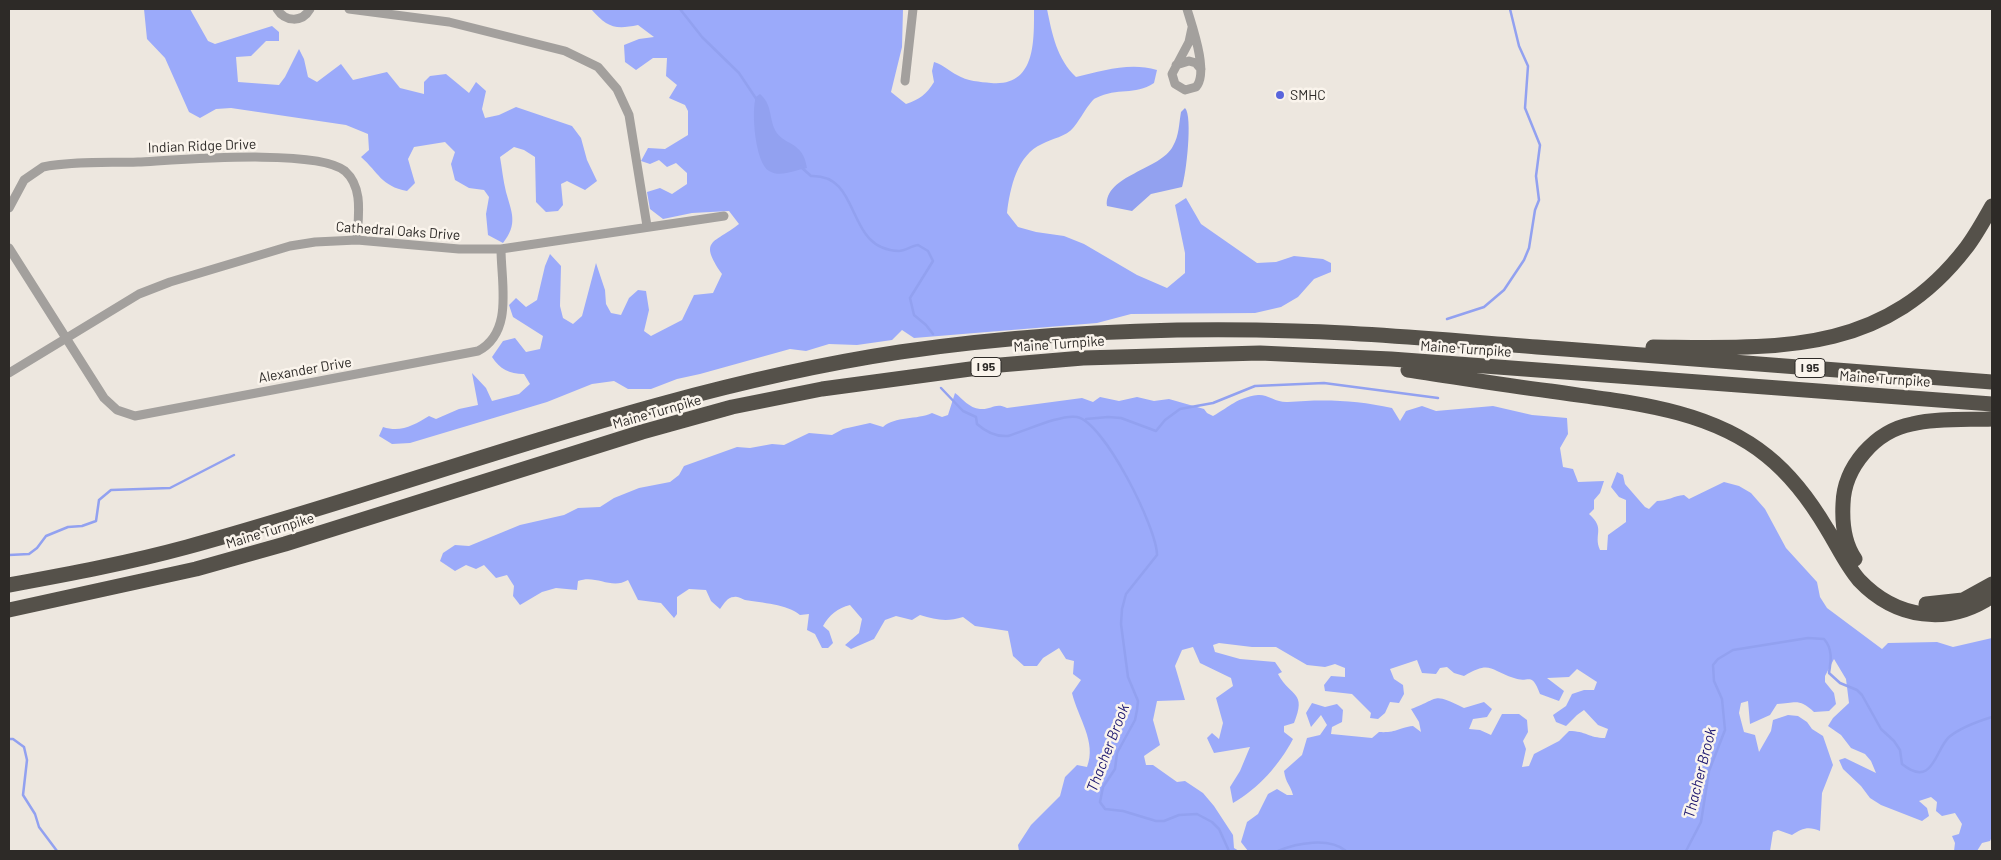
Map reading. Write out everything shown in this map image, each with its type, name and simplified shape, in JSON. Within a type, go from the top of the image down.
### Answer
[{"type":"highway","points":[[1628,354],[1651,347],[1787,345],[1845,335],[1878,322],[1914,299],[1947,270],[1967,247],[1992,206]]},
{"type":"highway","name":"Maine Turnpike","points":[[9,585],[91,570],[182,548],[272,523],[631,411],[721,387],[901,352],[1001,340],[1168,329],[1314,331],[1992,382]]},
{"type":"highway","name":"Maine Turnpike","points":[[9,610],[196,569],[285,544],[642,432],[732,407],[822,389],[901,377],[1083,358],[1171,354],[1260,353],[1391,359],[1992,404]]},
{"type":"highway","points":[[1391,359],[1408,370],[1659,407],[1722,429],[1759,450],[1792,478],[1858,579],[1877,596],[1904,610],[1929,615],[1953,614],[1976,607],[1992,596]]},
{"type":"highway","points":[[1992,419],[1910,424],[1876,441],[1853,468],[1847,482],[1843,497],[1842,523],[1852,555],[1874,583],[1892,596],[1907,602],[1942,604],[1963,600],[1992,584]]},
{"type":"street","points":[[277,9],[284,17],[293,20],[304,16],[310,9]]},
{"type":"street","points":[[349,9],[449,22],[565,51],[598,67],[617,89],[629,115],[647,226]]},
{"type":"street","points":[[905,81],[913,9]]},
{"type":"street","points":[[1187,9],[1192,28],[1202,79],[1195,88],[1182,90],[1174,82],[1173,69],[1189,42],[1192,28]]},
{"type":"street","points":[[1173,69],[1179,62],[1186,60],[1196,63],[1201,70]]},
{"type":"street","name":"Indian Ridge Drive","points":[[9,208],[24,180],[43,166],[272,157],[329,164],[344,171],[352,179],[357,191],[357,240]]},
{"type":"street","name":"Cathedral Oaks Drive","points":[[9,373],[130,298],[165,284],[290,246],[315,242],[357,240],[459,249],[501,250],[647,226],[724,216]]},
{"type":"street","points":[[9,248],[66,337]]},
{"type":"street","name":"Alexander Drive","points":[[66,337],[106,401],[120,412],[135,416],[460,355],[485,347],[498,334],[502,319],[501,250]]},
{"type":"shaded area","points":[[144,9],[190,9],[208,41],[215,44],[272,26],[279,32],[279,41],[266,41],[251,56],[236,57],[238,82],[279,85],[299,49],[304,59],[308,77],[317,82],[341,64],[353,80],[387,72],[400,88],[424,94],[424,82],[430,76],[446,74],[469,93],[476,82],[486,91],[482,109],[485,118],[499,115],[516,107],[572,126],[581,138],[587,160],[597,181],[585,190],[567,181],[561,184],[563,205],[558,211],[546,212],[536,202],[535,157],[524,150],[514,147],[500,157],[512,218],[511,230],[503,243],[488,235],[486,214],[489,197],[484,190],[469,188],[455,180],[451,164],[455,152],[445,142],[414,147],[408,159],[415,183],[407,191],[391,186],[361,157],[369,150],[368,134],[346,125],[231,108],[216,109],[200,118],[189,112],[165,58],[147,39]]},
{"type":"shaded area","points":[[591,9],[903,9],[902,47],[891,92],[906,104],[922,96],[934,82],[932,71],[934,62],[961,77],[974,81],[1006,82],[1017,78],[1024,70],[1032,48],[1034,9],[1047,9],[1053,37],[1060,54],[1076,77],[1126,67],[1157,70],[1154,83],[1147,87],[1133,91],[1112,93],[1096,98],[1070,131],[1033,149],[1026,156],[1016,173],[1007,213],[1018,227],[1064,236],[1084,244],[1137,275],[1167,288],[1185,273],[1185,253],[1175,205],[1186,198],[1201,224],[1257,263],[1276,262],[1294,256],[1323,259],[1331,263],[1331,272],[1314,279],[1298,297],[1281,307],[1255,313],[1131,314],[1097,323],[914,338],[902,330],[892,340],[857,345],[829,344],[806,351],[790,349],[677,379],[651,389],[628,389],[614,381],[592,384],[547,402],[410,443],[392,444],[379,436],[383,427],[402,429],[429,416],[436,419],[459,409],[478,405],[472,373],[486,388],[492,401],[519,394],[530,384],[524,374],[505,370],[492,357],[503,341],[515,338],[526,352],[540,349],[543,336],[513,317],[509,305],[516,298],[526,307],[537,300],[545,266],[550,254],[561,266],[560,306],[563,318],[573,324],[582,316],[596,263],[605,290],[606,304],[611,313],[621,315],[629,298],[638,290],[646,291],[649,310],[644,331],[651,336],[682,320],[694,295],[713,293],[722,274],[715,263],[710,248],[716,239],[739,224],[729,211],[692,213],[663,219],[650,209],[647,192],[660,188],[672,194],[687,184],[687,173],[676,163],[667,167],[659,160],[650,164],[641,161],[648,148],[665,149],[688,135],[688,111],[685,105],[669,98],[677,85],[666,76],[667,58],[653,58],[636,70],[625,62],[624,45],[639,39],[654,37],[638,25],[612,26],[602,20]]},
{"type":"shaded area","points":[[760,94],[767,102],[775,130],[783,139],[801,152],[807,168],[778,174],[769,171],[764,166],[757,147],[754,124],[756,97]]},
{"type":"shaded area","points":[[1185,108],[1189,134],[1182,187],[1151,194],[1132,211],[1107,206],[1108,196],[1114,187],[1167,154],[1175,142],[1181,112]]},
{"type":"shaded area","points":[[955,393],[969,405],[980,409],[996,406],[1007,408],[1082,398],[1093,402],[1100,397],[1119,401],[1137,397],[1154,401],[1169,399],[1204,409],[1213,416],[1239,400],[1258,395],[1284,402],[1340,401],[1379,405],[1392,408],[1400,421],[1406,411],[1422,406],[1436,411],[1493,406],[1532,415],[1567,418],[1568,434],[1560,448],[1563,467],[1573,469],[1578,482],[1604,481],[1600,493],[1594,500],[1594,509],[1589,514],[1597,524],[1600,550],[1607,550],[1608,535],[1626,522],[1626,500],[1619,497],[1611,487],[1617,472],[1623,475],[1625,484],[1645,507],[1649,509],[1657,501],[1684,495],[1689,499],[1724,482],[1739,486],[1751,493],[1765,509],[1786,548],[1817,582],[1820,597],[1827,608],[1882,649],[1888,643],[1937,642],[1953,647],[1992,638],[1992,837],[1990,841],[1982,843],[1977,851],[1954,851],[1955,843],[1952,836],[1959,834],[1962,824],[1955,813],[1942,816],[1936,811],[1937,802],[1931,797],[1919,801],[1927,808],[1929,816],[1922,821],[1881,805],[1870,798],[1861,786],[1843,769],[1839,760],[1845,758],[1876,773],[1871,761],[1865,754],[1851,748],[1841,735],[1828,726],[1833,718],[1849,703],[1846,679],[1834,659],[1825,676],[1825,682],[1834,693],[1836,704],[1829,711],[1814,712],[1797,702],[1777,704],[1770,715],[1750,724],[1748,701],[1741,703],[1739,713],[1744,732],[1755,735],[1759,752],[1771,731],[1773,720],[1788,715],[1798,716],[1823,736],[1833,765],[1822,793],[1820,831],[1806,828],[1792,835],[1778,830],[1773,832],[1770,851],[1248,851],[1241,842],[1247,822],[1258,814],[1268,794],[1277,789],[1287,795],[1293,795],[1284,771],[1302,755],[1307,738],[1320,735],[1327,725],[1321,715],[1311,727],[1306,713],[1312,703],[1325,707],[1337,704],[1343,710],[1342,722],[1332,727],[1331,734],[1372,738],[1379,732],[1390,732],[1413,726],[1421,732],[1419,722],[1411,709],[1436,698],[1441,698],[1464,708],[1484,702],[1492,709],[1487,717],[1473,719],[1469,729],[1480,730],[1491,735],[1502,714],[1519,714],[1527,720],[1528,732],[1523,741],[1526,749],[1522,767],[1529,766],[1534,754],[1559,741],[1569,731],[1605,738],[1608,729],[1598,725],[1584,710],[1566,726],[1556,722],[1553,715],[1566,706],[1572,694],[1584,690],[1594,690],[1597,682],[1577,669],[1569,677],[1547,678],[1564,691],[1559,701],[1540,694],[1534,682],[1529,679],[1519,679],[1485,667],[1464,676],[1454,673],[1447,667],[1440,668],[1436,674],[1422,673],[1417,660],[1390,669],[1394,679],[1403,685],[1404,694],[1399,703],[1390,702],[1385,713],[1378,719],[1370,718],[1371,713],[1352,694],[1325,691],[1324,685],[1331,676],[1345,677],[1345,668],[1335,664],[1325,667],[1307,665],[1276,647],[1252,647],[1219,643],[1213,645],[1215,652],[1240,659],[1275,662],[1282,672],[1278,674],[1283,682],[1296,695],[1299,705],[1298,713],[1294,723],[1284,726],[1284,732],[1293,739],[1282,758],[1260,783],[1233,803],[1230,787],[1240,771],[1250,747],[1214,753],[1207,738],[1212,733],[1219,739],[1223,723],[1216,698],[1233,686],[1231,678],[1200,663],[1193,647],[1182,650],[1175,666],[1185,700],[1157,701],[1153,720],[1160,745],[1144,756],[1146,765],[1153,765],[1177,782],[1185,781],[1203,793],[1233,835],[1234,848],[1239,851],[1019,851],[1018,845],[1031,825],[1060,796],[1065,777],[1077,765],[1087,767],[1089,758],[1090,748],[1086,730],[1072,693],[1081,680],[1073,674],[1074,661],[1066,659],[1059,648],[1043,658],[1037,666],[1024,666],[1013,656],[1008,631],[975,626],[963,617],[942,620],[920,615],[912,620],[896,616],[885,620],[874,639],[851,649],[845,645],[859,633],[862,619],[850,605],[834,612],[825,622],[823,626],[829,631],[833,643],[828,648],[822,648],[815,634],[807,630],[809,614],[800,615],[788,608],[774,604],[732,597],[720,609],[711,601],[706,590],[689,589],[677,597],[677,614],[674,618],[661,603],[638,600],[628,580],[622,583],[609,583],[585,579],[578,581],[577,590],[556,588],[542,592],[520,605],[513,596],[514,586],[507,575],[496,578],[484,565],[476,569],[466,565],[455,571],[440,561],[443,553],[455,545],[469,546],[520,525],[564,515],[578,508],[600,507],[614,498],[639,488],[670,482],[679,475],[684,466],[737,447],[750,448],[772,444],[784,445],[809,433],[832,435],[843,429],[870,423],[883,427],[894,421],[932,413],[942,417],[948,415]]},
{"type":"waterway","name":"Thacher Brook","points":[[680,9],[702,37],[739,73],[757,100]]},
{"type":"waterway","points":[[1447,319],[1484,307],[1504,290],[1524,260],[1529,248],[1535,210],[1539,200],[1536,176],[1540,145],[1525,108],[1528,66],[1519,46],[1510,9]]},
{"type":"waterway","name":"Thacher Brook","points":[[801,167],[811,176],[827,179],[839,187],[869,239],[882,247],[899,251],[918,245],[928,251],[933,261],[910,298],[914,315],[933,334]]},
{"type":"waterway","points":[[1086,419],[1121,418],[1156,431],[1165,420],[1180,409],[1213,403],[1255,386],[1324,383],[1438,398]]},
{"type":"waterway","name":"Thacher Brook","points":[[941,388],[963,411],[976,417],[977,424],[991,433],[999,436],[1008,436],[1053,420],[1077,417],[1088,423],[1101,437],[1114,456],[1139,501],[1155,542],[1157,555],[1126,594],[1122,609],[1121,624],[1128,677],[1138,701],[1137,710],[1135,720],[1117,753],[1115,769],[1103,787],[1100,802],[1105,809],[1123,811],[1156,821],[1164,821],[1179,815],[1197,814],[1212,822],[1219,829],[1229,851]]},
{"type":"waterway","points":[[9,555],[29,554],[37,548],[46,536],[68,527],[82,526],[96,521],[99,500],[111,490],[170,488],[234,455]]},
{"type":"waterway","name":"Thacher Brook","points":[[1686,851],[1701,822],[1709,771],[1725,730],[1722,699],[1714,681],[1713,665],[1718,659],[1733,650],[1808,638],[1824,639],[1830,651],[1829,673],[1840,683],[1857,690],[1862,695],[1881,729],[1894,741],[1900,750],[1902,764],[1912,771],[1920,772],[1927,770],[1932,765],[1944,743],[1953,734],[1992,717]]},
{"type":"waterway","points":[[9,739],[13,739],[24,747],[27,760],[23,795],[35,814],[39,827],[57,851]]},
{"type":"waterway","name":"Thacher Brook","points":[[1278,851],[1313,843],[1331,844],[1346,851]]},
{"type":"place","name":"SMHC","points":[[1280,95]]}]
